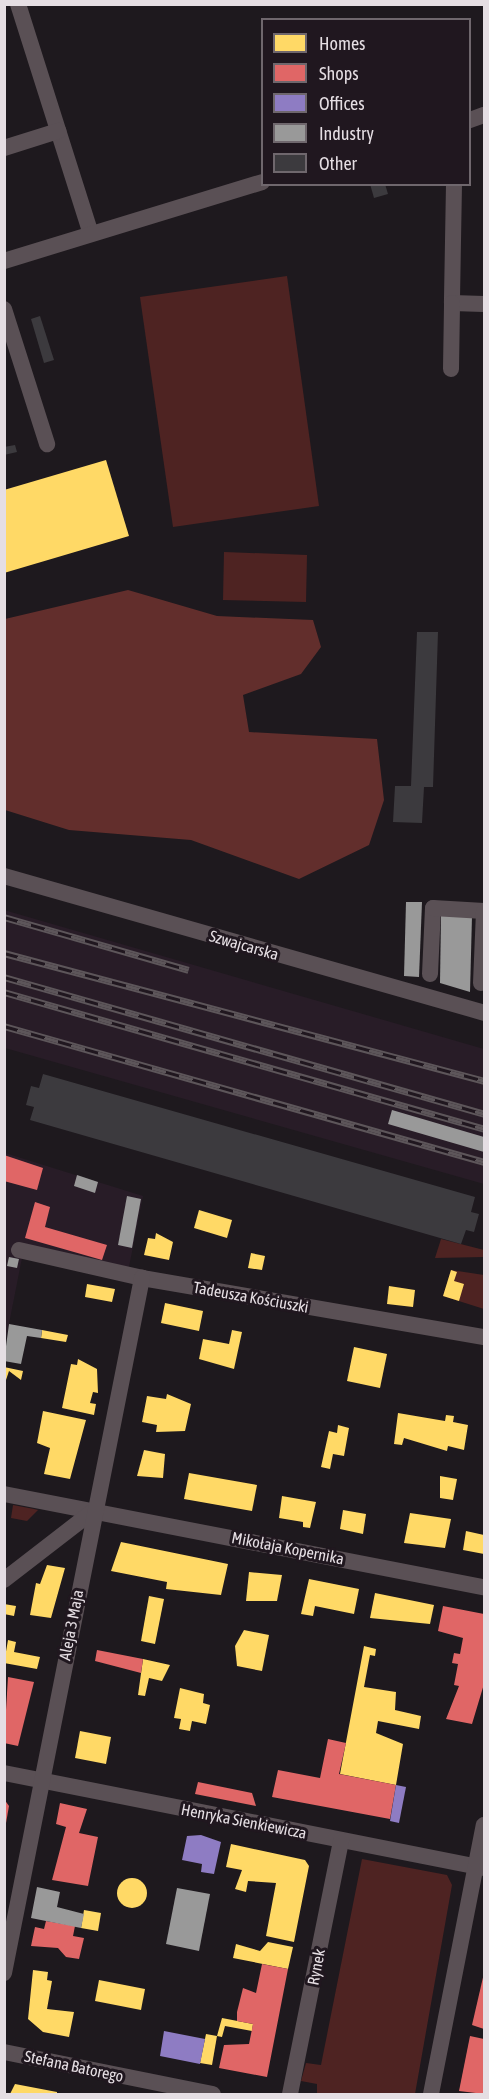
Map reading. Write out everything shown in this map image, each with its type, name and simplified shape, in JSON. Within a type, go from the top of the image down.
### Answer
[{"type":"street","points":[[18,4],[91,234]]},
{"type":"street","points":[[4,148],[58,131]]},
{"type":"street","points":[[4,261],[261,182]]},
{"type":"street","points":[[451,369],[454,186]]},
{"type":"street","points":[[452,303],[484,304]]},
{"type":"street","points":[[4,309],[47,444]]},
{"type":"street","name":"Szwajcarska","points":[[4,876],[484,1013]]},
{"type":"street","points":[[430,974],[433,908],[484,911],[481,983]]},
{"type":"street","name":"Tadeusza Kościuszki","points":[[20,1250],[141,1278],[484,1337]]},
{"type":"street","name":"Aleja 3 Maja","points":[[4,1973],[92,1512],[141,1278]]},
{"type":"street","name":"Mikołaja Kopernika","points":[[4,1494],[484,1587]]},
{"type":"street","points":[[4,1580],[92,1512]]},
{"type":"street","name":"Henryka Sienkiewicza","points":[[4,1773],[480,1867]]},
{"type":"street","points":[[431,2094],[480,1867],[484,1826]]},
{"type":"street","name":"Rynek","points":[[290,2094],[341,1840]]},
{"type":"street","name":"Stefana Batorego","points":[[4,2052],[213,2094]]},
{"type":"shaded area","points":[[287,276],[319,506],[173,527],[140,297]]},
{"type":"shaded area","points":[[224,552],[307,555],[306,602],[223,600]]},
{"type":"shaded area","points":[[128,590],[217,616],[313,620],[321,647],[301,674],[243,695],[249,732],[377,739],[384,800],[369,845],[299,879],[191,840],[69,830],[5,810],[5,619]]},
{"type":"shaded area","points":[[4,910],[484,1049],[484,1184],[5,1048]]},
{"type":"shaded area","points":[[5,1153],[143,1196],[129,1267],[22,1258],[5,1344]]},
{"type":"shaded area","points":[[441,1239],[484,1250],[484,1257],[435,1258]]},
{"type":"shaded area","points":[[451,1270],[484,1275],[484,1309],[443,1296]]},
{"type":"shaded area","points":[[13,1505],[38,1510],[27,1521],[11,1518]]},
{"type":"shaded area","points":[[362,1859],[447,1875],[452,1885],[415,2094],[317,2094],[317,2084],[301,2081],[306,2063],[321,2065]]},
{"type":"building: Homes","points":[[106,460],[129,536],[4,573],[4,490]]},
{"type":"building: Homes","points":[[199,1210],[232,1220],[227,1238],[194,1228]]},
{"type":"building: Homes","points":[[156,1233],[173,1242],[169,1260],[144,1255],[148,1238],[155,1239]]},
{"type":"building: Homes","points":[[251,1253],[265,1256],[262,1270],[248,1268]]},
{"type":"building: Homes","points":[[451,1270],[457,1272],[454,1281],[464,1284],[459,1301],[443,1296]]},
{"type":"building: Homes","points":[[87,1284],[115,1289],[112,1302],[85,1297]]},
{"type":"building: Homes","points":[[389,1286],[415,1290],[413,1307],[387,1304]]},
{"type":"building: Homes","points":[[165,1303],[203,1311],[199,1331],[161,1323]]},
{"type":"building: Homes","points":[[42,1330],[68,1335],[66,1342],[41,1338]]},
{"type":"building: Homes","points":[[232,1330],[242,1332],[234,1369],[199,1359],[203,1339],[229,1344]]},
{"type":"building: Homes","points":[[354,1347],[387,1354],[380,1388],[347,1381]]},
{"type":"building: Homes","points":[[78,1359],[97,1369],[98,1393],[93,1392],[90,1403],[96,1404],[94,1415],[62,1408],[71,1364],[77,1365]]},
{"type":"building: Homes","points":[[4,1367],[23,1371],[21,1380],[9,1371],[4,1386]]},
{"type":"building: Homes","points":[[167,1394],[191,1404],[185,1431],[156,1432],[157,1425],[142,1422],[147,1396],[166,1399]]},
{"type":"building: Homes","points":[[43,1411],[86,1420],[70,1479],[44,1474],[50,1448],[37,1443]]},
{"type":"building: Homes","points":[[398,1413],[445,1421],[446,1415],[454,1416],[453,1422],[468,1425],[464,1450],[448,1446],[447,1451],[404,1438],[402,1445],[394,1444]]},
{"type":"building: Homes","points":[[338,1425],[349,1428],[344,1456],[333,1454],[330,1469],[321,1467],[329,1431],[337,1433]]},
{"type":"building: Homes","points":[[144,1450],[165,1454],[163,1478],[137,1476]]},
{"type":"building: Homes","points":[[189,1473],[257,1485],[252,1511],[184,1499]]},
{"type":"building: Homes","points":[[440,1476],[457,1479],[453,1500],[440,1498]]},
{"type":"building: Homes","points":[[282,1496],[316,1502],[310,1528],[303,1527],[303,1522],[279,1518]]},
{"type":"building: Homes","points":[[343,1510],[366,1514],[363,1534],[340,1529]]},
{"type":"building: Homes","points":[[410,1513],[451,1519],[445,1548],[404,1543]]},
{"type":"building: Homes","points":[[466,1531],[484,1535],[484,1554],[463,1550]]},
{"type":"building: Homes","points":[[121,1542],[228,1564],[221,1595],[166,1589],[167,1582],[111,1571]]},
{"type":"building: Homes","points":[[47,1565],[65,1568],[51,1618],[30,1615],[36,1583],[40,1584]]},
{"type":"building: Homes","points":[[249,1572],[282,1575],[277,1601],[246,1601]]},
{"type":"building: Homes","points":[[309,1579],[359,1589],[354,1614],[315,1606],[313,1616],[301,1614]]},
{"type":"building: Homes","points":[[375,1593],[434,1605],[430,1624],[370,1618]]},
{"type":"building: Homes","points":[[149,1596],[164,1599],[155,1644],[141,1641]]},
{"type":"building: Homes","points":[[4,1604],[16,1606],[14,1616],[4,1614]]},
{"type":"building: Homes","points":[[244,1630],[269,1635],[262,1671],[237,1666],[235,1646]]},
{"type":"building: Homes","points":[[8,1640],[16,1642],[14,1652],[40,1657],[37,1669],[4,1663]]},
{"type":"building: Homes","points":[[364,1646],[376,1649],[375,1656],[370,1655],[364,1687],[396,1692],[395,1710],[421,1716],[419,1729],[378,1721],[376,1733],[403,1744],[396,1785],[340,1774]]},
{"type":"building: Homes","points":[[143,1659],[170,1665],[162,1681],[149,1678],[145,1696],[138,1695]]},
{"type":"building: Homes","points":[[180,1688],[204,1694],[203,1703],[210,1705],[206,1724],[192,1721],[190,1731],[179,1729],[181,1719],[174,1718]]},
{"type":"building: Homes","points":[[80,1731],[111,1737],[106,1764],[75,1758]]},
{"type":"building: Homes","points":[[231,1844],[305,1860],[309,1866],[294,1942],[266,1936],[276,1883],[248,1881],[246,1892],[235,1889],[242,1870],[226,1867]]},
{"type":"building: Homes","points":[[132,1878],[142,1883],[147,1893],[142,1903],[132,1908],[122,1903],[117,1893],[122,1883]]},
{"type":"building: Homes","points":[[84,1910],[101,1913],[98,1931],[81,1928]]},
{"type":"building: Homes","points":[[268,1942],[293,1947],[288,1969],[233,1958],[236,1944],[260,1951]]},
{"type":"building: Homes","points":[[33,1970],[48,1972],[47,1980],[52,1981],[47,2009],[74,2012],[69,2037],[43,2032],[28,2019]]},
{"type":"building: Homes","points":[[99,1980],[145,1989],[141,2010],[95,2001]]},
{"type":"building: Homes","points":[[222,2018],[253,2024],[252,2031],[225,2026],[222,2037],[217,2036]]},
{"type":"building: Homes","points":[[206,2034],[217,2036],[212,2065],[200,2063]]},
{"type":"building: Homes","points":[[15,2084],[57,2092],[57,2094],[10,2094]]},
{"type":"building: Shops","points":[[4,1155],[43,1168],[37,1190],[4,1181]]},
{"type":"building: Shops","points":[[35,1202],[50,1207],[45,1227],[107,1245],[102,1260],[25,1238]]},
{"type":"building: Shops","points":[[443,1606],[484,1614],[484,1684],[472,1724],[446,1719],[459,1686],[454,1685],[458,1664],[452,1663],[454,1653],[460,1654],[463,1638],[438,1631]]},
{"type":"building: Shops","points":[[97,1650],[143,1659],[141,1673],[95,1661]]},
{"type":"building: Shops","points":[[8,1677],[34,1682],[18,1746],[4,1743]]},
{"type":"building: Shops","points":[[328,1739],[346,1743],[339,1774],[396,1785],[390,1819],[272,1797],[278,1770],[320,1778]]},
{"type":"building: Shops","points":[[198,1782],[252,1793],[256,1806],[195,1794]]},
{"type":"building: Shops","points":[[4,1799],[9,1806],[6,1823],[4,1823]]},
{"type":"building: Shops","points":[[60,1803],[87,1809],[79,1833],[98,1837],[88,1886],[52,1880],[66,1827],[56,1824]]},
{"type":"building: Shops","points":[[46,1921],[75,1926],[73,1936],[84,1938],[79,1959],[66,1957],[58,1948],[31,1946],[35,1927],[44,1929]]},
{"type":"building: Shops","points":[[262,1964],[288,1969],[267,2077],[219,2068],[224,2045],[249,2044],[253,2024],[237,2021],[237,2012],[243,1988],[256,1993]]},
{"type":"building: Shops","points":[[484,1973],[484,2029],[472,2025]]},
{"type":"building: Shops","points":[[470,2036],[484,2039],[484,2094],[459,2091]]},
{"type":"building: Offices","points":[[396,1785],[406,1787],[399,1823],[390,1821]]},
{"type":"building: Offices","points":[[201,1835],[221,1842],[214,1874],[201,1872],[202,1864],[182,1860],[187,1836]]},
{"type":"building: Offices","points":[[164,2031],[205,2039],[200,2064],[160,2056]]},
{"type":"building: Industry","points":[[406,902],[422,902],[419,977],[404,976]]},
{"type":"building: Industry","points":[[441,916],[472,916],[470,992],[440,983]]},
{"type":"building: Industry","points":[[392,1110],[484,1137],[484,1152],[388,1124]]},
{"type":"building: Industry","points":[[77,1175],[98,1182],[95,1193],[74,1186]]},
{"type":"building: Industry","points":[[127,1196],[141,1199],[132,1248],[118,1245]]},
{"type":"building: Industry","points":[[9,1257],[19,1259],[17,1268],[7,1266]]},
{"type":"building: Industry","points":[[9,1324],[42,1330],[41,1338],[27,1336],[21,1364],[4,1361]]},
{"type":"building: Industry","points":[[37,1887],[60,1892],[57,1907],[84,1914],[81,1928],[31,1918]]},
{"type":"building: Industry","points":[[177,1888],[210,1894],[199,1951],[166,1944]]},
{"type":"building: Other","points":[[371,186],[386,186],[388,194],[374,198]]},
{"type":"building: Other","points":[[40,316],[54,360],[44,363],[31,319]]},
{"type":"building: Other","points":[[15,445],[17,452],[4,455],[4,447]]},
{"type":"building: Other","points":[[417,632],[438,632],[433,787],[424,787],[422,823],[393,822],[395,786],[411,786]]},
{"type":"building: Other","points":[[43,1074],[475,1197],[471,1212],[479,1214],[474,1232],[466,1230],[461,1244],[30,1120],[34,1107],[26,1105],[31,1086],[39,1088]]},
{"type":"railway","points":[[4,917],[189,970]]},
{"type":"railway","points":[[4,953],[484,1081]]},
{"type":"railway","points":[[4,977],[484,1114]]},
{"type":"railway","points":[[4,992],[484,1129]]},
{"type":"railway","points":[[4,1026],[484,1162]]}]
